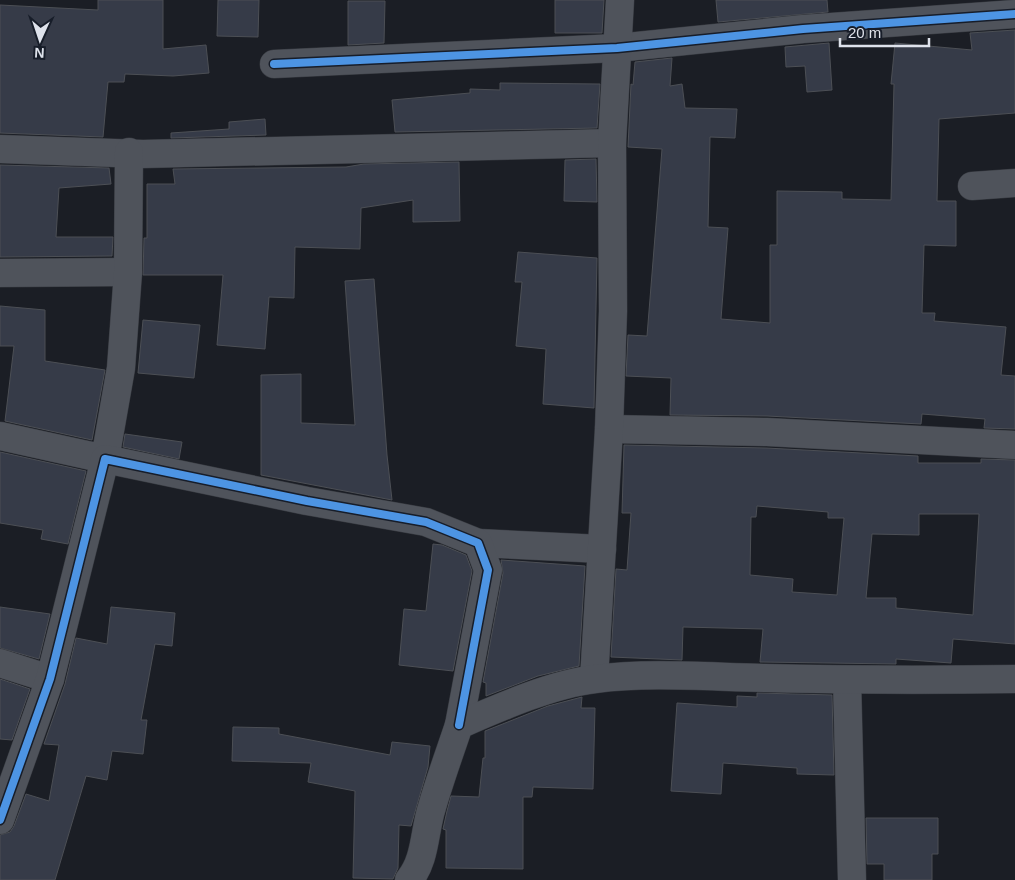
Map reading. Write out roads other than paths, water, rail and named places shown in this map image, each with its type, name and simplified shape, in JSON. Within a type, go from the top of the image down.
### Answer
[{"type":"street","points":[[594,679],[609,429],[613,311],[612,143],[620,0]]},
{"type":"street","points":[[274,64],[617,48],[804,29],[1015,14]]},
{"type":"street","points":[[0,149],[129,152],[143,154],[612,143]]},
{"type":"street","points":[[0,820],[50,679],[105,460],[121,368],[128,272],[129,152]]},
{"type":"street","points":[[972,186],[1015,183]]},
{"type":"street","points":[[0,273],[128,272]]},
{"type":"street","points":[[609,429],[767,432],[1015,445]]},
{"type":"street","points":[[0,436],[105,460],[307,501],[426,522],[478,543],[602,549]]},
{"type":"street","points":[[409,880],[416,872],[431,808],[459,726],[488,570],[478,543]]},
{"type":"street","points":[[0,662],[50,679]]},
{"type":"street","points":[[459,726],[491,711],[564,686],[594,679],[657,676],[848,680],[1015,680]]},
{"type":"street","points":[[848,680],[852,880]]}]
